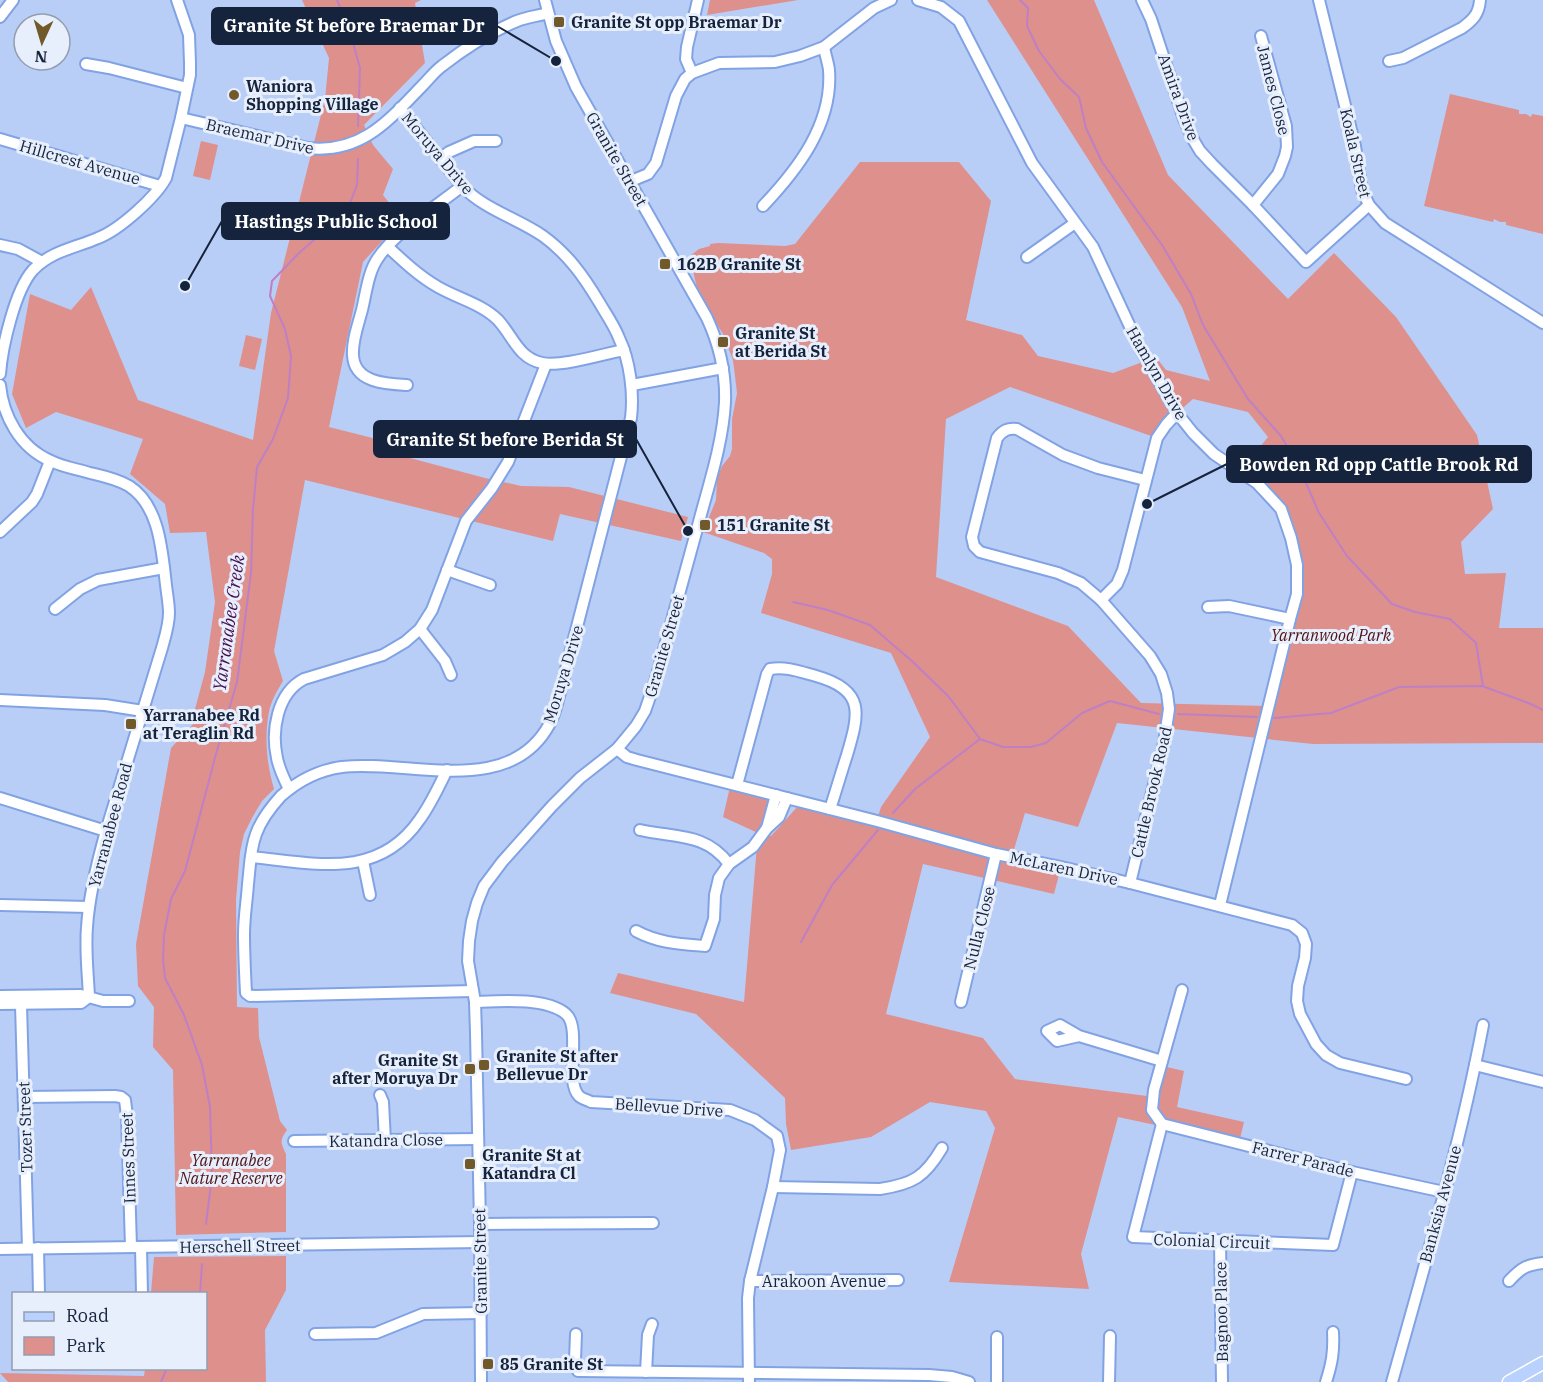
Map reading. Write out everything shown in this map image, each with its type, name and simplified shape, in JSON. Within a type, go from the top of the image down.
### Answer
[{"type":"main road","points":[[1509,1382],[1543,1363]]},
{"type":"street","points":[[0,17],[13,0]]},
{"type":"street","points":[[0,374],[3,339],[22,287],[32,271],[59,252],[112,231],[136,211],[166,178],[190,75],[189,35],[177,0]]},
{"type":"street","name":"Granite Street","points":[[481,1382],[475,1014],[468,961],[472,921],[484,886],[502,862],[580,778],[617,749],[645,711],[713,470],[722,431],[725,400],[723,368],[707,318],[576,87],[556,41],[545,0]]},
{"type":"street","points":[[692,73],[686,59],[698,0]]},
{"type":"street","points":[[631,182],[648,174],[656,163],[676,96],[692,73],[719,63],[775,62],[800,56],[824,47],[874,8],[891,0]]},
{"type":"street","name":"Hamlyn Drive","points":[[918,0],[941,7],[958,21],[1032,163],[1093,248],[1138,346],[1177,412],[1193,433],[1214,454],[1257,483],[1281,510],[1291,538],[1297,565],[1297,594],[1220,905]]},
{"type":"street","name":"Amira Drive","points":[[1142,0],[1151,19],[1184,119],[1200,151],[1306,262],[1369,205]]},
{"type":"street","name":"Koala Street","points":[[1319,0],[1355,146],[1362,190],[1369,205],[1385,224],[1543,323]]},
{"type":"street","points":[[1389,61],[1403,58],[1462,28],[1477,14],[1480,0]]},
{"type":"street","name":"Braemar Drive","points":[[181,118],[287,144],[321,150],[344,147],[375,131],[440,68],[475,42],[518,21],[548,13]]},
{"type":"street","name":"James Close","points":[[1253,205],[1278,174],[1286,156],[1287,147],[1286,126],[1260,36]]},
{"type":"street","points":[[763,206],[786,182],[803,158],[820,126],[828,93],[829,68],[824,47]]},
{"type":"street","points":[[86,64],[187,88]]},
{"type":"street","name":"Moruya Drive","points":[[400,108],[462,186],[481,202],[531,228],[553,243],[580,272],[624,350],[632,385],[633,405],[625,443],[550,724],[538,741],[526,752],[494,767],[474,770],[340,767],[304,779],[289,789],[265,818],[256,834],[251,856],[244,932],[246,993],[250,996],[474,997]]},
{"type":"street","name":"Hillcrest Avenue","points":[[0,139],[160,186]]},
{"type":"street","points":[[440,159],[474,141],[496,141]]},
{"type":"street","points":[[407,385],[374,381],[366,377],[354,364],[353,345],[374,266],[398,235],[462,186]]},
{"type":"street","points":[[1027,257],[1075,223]]},
{"type":"street","points":[[0,245],[18,249],[42,262]]},
{"type":"street","points":[[387,247],[429,281],[490,314],[517,348],[532,360],[546,364],[562,363],[624,350]]},
{"type":"street","points":[[289,789],[277,760],[274,736],[283,700],[296,682],[383,655],[405,642],[420,629],[432,610],[466,521],[492,488],[508,462],[546,364]]},
{"type":"street","points":[[632,385],[723,368]]},
{"type":"street","name":"Yarranabee Road","points":[[0,385],[4,422],[37,453],[50,461],[117,480],[129,486],[136,493],[156,526],[164,568],[168,622],[106,831],[89,907],[87,930],[89,997]]},
{"type":"street","points":[[1101,600],[1117,584],[1123,570],[1157,438],[1177,412]]},
{"type":"street","name":"Cattle Brook Road","points":[[1130,883],[1164,743],[1169,709],[1161,674],[1150,656],[1101,600],[1081,583],[1059,573],[980,552],[974,546],[972,537],[997,438],[1001,432],[1009,428],[1017,429],[1063,455],[1098,468],[1145,480]]},
{"type":"street","points":[[0,532],[32,502],[50,461]]},
{"type":"street","points":[[55,609],[80,589],[98,580],[164,568]]},
{"type":"street","points":[[447,570],[490,585]]},
{"type":"street","points":[[1208,607],[1229,606],[1290,619]]},
{"type":"street","points":[[420,629],[445,661],[451,675]]},
{"type":"street","points":[[737,785],[767,674],[771,669],[777,667],[787,668],[836,682],[845,689],[855,707],[855,726],[830,809]]},
{"type":"street","points":[[0,700],[105,705],[143,711]]},
{"type":"street","name":"McLaren Drive","points":[[617,749],[627,757],[637,760],[878,820],[996,854],[1130,883],[1292,925],[1302,933],[1306,944],[1297,1001],[1300,1014],[1316,1044],[1326,1055],[1340,1063],[1406,1079]]},
{"type":"street","points":[[251,856],[325,864],[363,861],[395,845],[410,831],[425,811],[447,770]]},
{"type":"street","points":[[767,828],[776,795]]},
{"type":"street","points":[[0,798],[106,831]]},
{"type":"street","points":[[636,931],[648,938],[664,942],[705,946],[714,919],[716,886],[719,878],[729,864],[753,847],[767,828],[779,817],[787,798]]},
{"type":"street","points":[[640,830],[655,834],[683,836],[705,843],[722,854],[729,864]]},
{"type":"street","name":"Nulla Close","points":[[961,1002],[996,854]]},
{"type":"street","points":[[363,861],[370,895]]},
{"type":"street","points":[[0,905],[89,907]]},
{"type":"street","points":[[1162,1124],[1152,1110],[1154,1090],[1182,990]]},
{"type":"street","points":[[0,996],[81,995],[103,1001],[129,1001]]},
{"type":"street","points":[[0,1004],[81,1003],[89,997]]},
{"type":"street","name":"Bellevue Drive","points":[[474,997],[489,1001],[529,1002],[556,1009],[567,1015],[572,1027],[574,1087],[579,1096],[591,1102],[730,1110],[755,1120],[777,1136],[780,1150],[750,1281],[748,1377]]},
{"type":"street","points":[[475,1014],[489,1001]]},
{"type":"street","name":"Tozer Street","points":[[21,1005],[33,1248],[39,1292]]},
{"type":"street","name":"Banksia Avenue","points":[[1392,1382],[1444,1192],[1483,1025]]},
{"type":"street","points":[[1079,1036],[1162,1060]]},
{"type":"street","points":[[1475,1065],[1543,1082]]},
{"type":"street","points":[[380,1095],[383,1102],[385,1141]]},
{"type":"street","name":"Innes Street","points":[[24,1097],[115,1096],[125,1100],[136,1247]]},
{"type":"street","name":"Farrer Parade","points":[[1162,1124],[1352,1172],[1444,1192]]},
{"type":"street","name":"Colonial Circuit","points":[[1162,1124],[1133,1237],[1333,1245],[1352,1172]]},
{"type":"street","name":"Katandra Close","points":[[294,1142],[478,1139]]},
{"type":"street","points":[[773,1187],[880,1189],[896,1187],[911,1182],[923,1174],[933,1164],[942,1148]]},
{"type":"street","points":[[480,1224],[653,1223]]},
{"type":"street","name":"Bagnoo Place","points":[[1220,1241],[1222,1382]]},
{"type":"street","name":"Herschell Street","points":[[0,1249],[480,1242]]},
{"type":"street","points":[[136,1247],[142,1292]]},
{"type":"street","points":[[1509,1281],[1520,1269],[1532,1264],[1543,1263]]},
{"type":"street","name":"Arakoon Avenue","points":[[750,1281],[898,1280]]},
{"type":"street","points":[[315,1334],[376,1333],[423,1314],[480,1313]]},
{"type":"street","points":[[646,1372],[648,1335],[652,1324]]},
{"type":"street","points":[[1326,1382],[1333,1362],[1333,1332]]},
{"type":"street","points":[[576,1334],[575,1360],[578,1371],[748,1377],[929,1375],[952,1377],[969,1382]]},
{"type":"street","points":[[1109,1382],[1110,1336]]},
{"type":"street","points":[[997,1337],[997,1382]]},
{"type":"green space","name":"Yarranabee Nature Reserve","points":[[302,0],[421,0],[415,3],[425,63],[364,125],[373,145],[393,169],[383,195],[402,219],[363,262],[329,427],[412,448],[410,458],[485,478],[521,486],[569,487],[688,517],[681,541],[560,514],[553,541],[305,480],[274,651],[283,681],[271,704],[267,722],[267,751],[274,789],[262,801],[244,834],[240,852],[236,900],[237,1007],[258,1008],[259,1037],[280,1121],[287,1130],[282,1142],[286,1154],[286,1232],[176,1235],[173,1070],[153,1047],[154,1007],[138,986],[136,944],[171,748],[205,711],[195,709],[205,672],[215,602],[206,532],[170,533],[165,504],[130,474],[143,439],[56,412],[26,428],[12,394],[30,294],[71,310],[91,287],[138,400],[253,440],[271,313],[325,99],[329,58]]},
{"type":"green space","points":[[710,0],[798,0],[707,15]]},
{"type":"green space","name":"Yarranwood Park","points":[[987,0],[1094,0],[1168,175],[1288,299],[1334,253],[1396,317],[1477,435],[1493,509],[1461,542],[1465,574],[1506,573],[1499,628],[1543,628],[1543,743],[1313,744],[1117,723],[1078,827],[1025,813],[1012,856],[1061,867],[1054,894],[923,864],[886,1014],[983,1038],[1015,1079],[1147,1096],[1154,1064],[1184,1071],[1177,1107],[1244,1122],[1239,1143],[1118,1117],[1081,1254],[1089,1289],[949,1282],[995,1128],[986,1111],[930,1102],[871,1137],[791,1150],[786,1124],[785,1098],[696,1014],[610,993],[618,973],[744,1002],[758,833],[723,817],[730,787],[763,796],[770,803],[762,829],[758,832],[771,836],[798,806],[877,820],[881,807],[930,737],[891,653],[761,613],[772,574],[772,559],[764,553],[703,532],[716,500],[717,479],[732,449],[732,419],[737,393],[733,360],[723,334],[699,297],[691,255],[710,244],[718,243],[785,246],[795,244],[860,162],[959,162],[991,201],[966,320],[1022,335],[1038,356],[1113,373],[1156,357],[1166,370],[1210,381],[1182,307]],"holes":[[[1010,387],[1157,438],[1177,413],[1193,399],[1248,412],[1268,437],[1240,471],[1281,509],[1297,594],[1268,706],[1141,703],[1068,626],[936,577],[946,419]]]},
{"type":"green space","points":[[1450,94],[1519,110],[1519,114],[1531,117],[1532,114],[1543,116],[1543,234],[1506,225],[1506,222],[1494,219],[1493,222],[1424,206]]},
{"type":"green space","points":[[201,141],[218,145],[210,180],[193,176]]},
{"type":"green space","points":[[246,335],[262,339],[255,370],[239,366]]},
{"type":"green space","points":[[286,1256],[286,1290],[265,1330],[266,1382],[8,1382],[0,1373],[144,1376],[145,1370],[207,1370],[207,1292],[151,1292],[154,1257]]},
{"type":"waterway","name":"Yarranabee Creek","points":[[337,0],[349,28],[360,68],[358,126]]},
{"type":"waterway","points":[[1020,0],[1028,8],[1027,26],[1039,51],[1060,79],[1079,97],[1086,128],[1102,162],[1162,245],[1191,294],[1203,325],[1248,399],[1281,436],[1300,469],[1319,513],[1347,556],[1392,604],[1415,612],[1450,619],[1476,643],[1483,686]]},
{"type":"waterway","name":"Yarranabee Creek","points":[[206,1224],[212,1176],[210,1107],[202,1065],[184,1015],[165,978],[164,935],[171,899],[185,871],[237,682],[251,573],[257,467],[273,439],[288,398],[291,356],[285,329],[270,296],[272,281],[299,253],[347,211],[357,185],[358,159]]},
{"type":"waterway","points":[[793,602],[828,610],[870,625],[949,697],[980,739]]},
{"type":"waterway","points":[[1274,718],[1331,713],[1399,687],[1482,686],[1543,710]]},
{"type":"waterway","points":[[893,813],[915,789],[980,739],[1003,747],[1031,747],[1046,743],[1082,713],[1110,701],[1159,714]]},
{"type":"waterway","points":[[1178,714],[1257,717]]},
{"type":"waterway","points":[[801,942],[832,885],[878,830]]},
{"type":"waterway","points":[[200,1292],[202,1264]]},
{"type":"waterway","points":[[161,1382],[166,1370]]},
{"type":"place","name":"Granite St opp Braemar Dr","points":[[559,22]]},
{"type":"place","name":"Granite St before Braemar Dr","points":[[556,61]]},
{"type":"place","name":"Waniora Shopping Village","points":[[234,95]]},
{"type":"place","name":"162B Granite St","points":[[665,264]]},
{"type":"place","name":"Hastings Public School","points":[[185,286]]},
{"type":"place","name":"Granite St at Berida St","points":[[723,342]]},
{"type":"place","name":"Bowden Rd opp Cattle Brook Rd","points":[[1147,504]]},
{"type":"place","name":"151 Granite St","points":[[705,525]]},
{"type":"place","name":"Granite St before Berida St","points":[[688,531]]},
{"type":"place","name":"Yarranabee Rd at Teraglin Rd","points":[[131,724]]},
{"type":"place","name":"Granite St after Bellevue Dr","points":[[484,1065]]},
{"type":"place","name":"Granite St after Moruya Dr","points":[[470,1069]]},
{"type":"place","name":"Granite St at Katandra Cl","points":[[470,1164]]},
{"type":"place","name":"85 Granite St","points":[[488,1364]]}]
